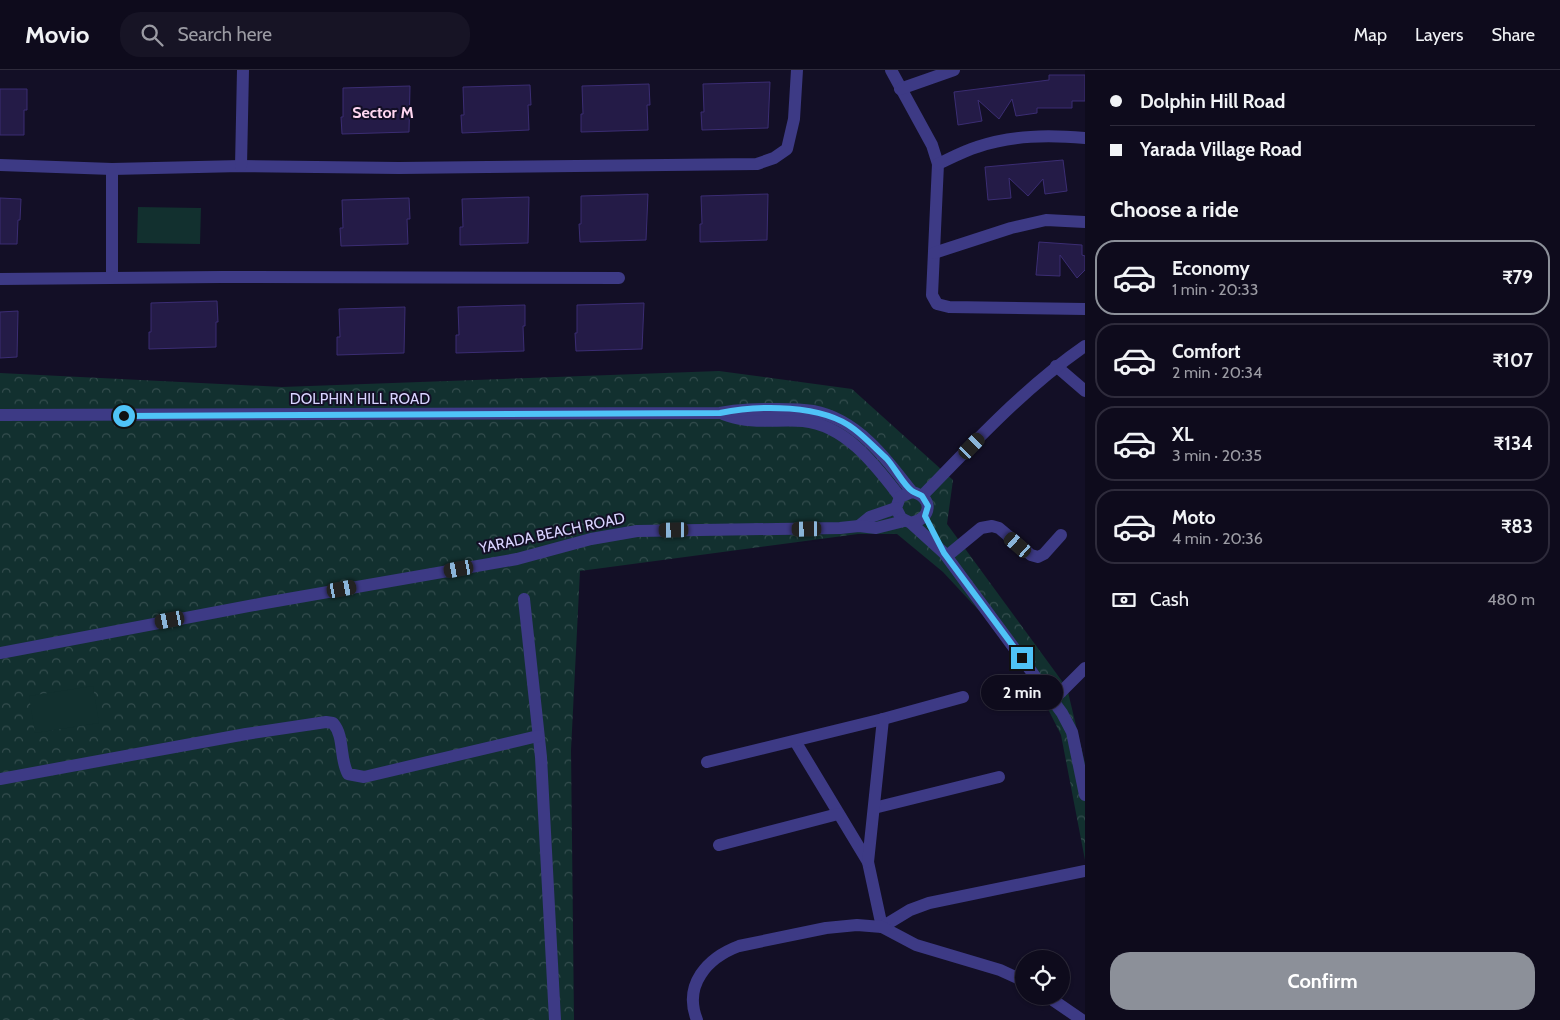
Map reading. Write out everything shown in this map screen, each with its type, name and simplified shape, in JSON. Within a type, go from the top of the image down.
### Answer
[{"type":"street","points":[[241,166],[243,70]]},
{"type":"street","points":[[0,165],[112,169],[241,166],[399,168],[757,164],[774,158],[787,149],[794,119],[797,70]]},
{"type":"street","points":[[891,70],[932,145],[938,164],[932,295],[937,304],[949,307],[1085,309]]},
{"type":"street","points":[[900,89],[954,70]]},
{"type":"street","points":[[938,164],[978,147],[1004,141],[1054,135],[1085,138]]},
{"type":"street","points":[[112,169],[112,277]]},
{"type":"street","points":[[934,253],[1010,228],[1046,220],[1085,222]]},
{"type":"street","points":[[0,279],[112,277],[619,278]]},
{"type":"street","points":[[859,526],[870,517],[917,494],[1056,366],[1085,346]]},
{"type":"street","points":[[1056,366],[1085,391]]},
{"type":"street","name":"DOLPHIN HILL ROAD","points":[[0,415],[720,413],[741,409],[794,409],[814,411],[831,416],[854,429],[890,462],[917,494]]},
{"type":"street","name":"DOLPHIN HILL ROAD","points":[[720,413],[742,420],[804,421],[827,427],[844,437],[866,456],[898,503]]},
{"type":"street","points":[[908,522],[919,522],[925,516],[928,506],[917,494]]},
{"type":"street","points":[[898,503],[898,515],[945,555]]},
{"type":"street","points":[[925,516],[945,555],[1053,700],[1072,732],[1085,795]]},
{"type":"street","name":"YARADA BEACH ROAD","points":[[0,653],[265,603],[517,559],[591,540],[637,531],[840,528],[859,526],[876,528],[908,522]]},
{"type":"street","points":[[945,555],[981,528],[992,526],[999,528],[1031,555],[1038,557],[1044,554],[1061,535]]},
{"type":"street","points":[[524,600],[541,766],[555,1020]]},
{"type":"street","points":[[1053,700],[1085,668]]},
{"type":"street","points":[[707,762],[883,719],[963,696]]},
{"type":"street","points":[[882,927],[868,862],[883,719]]},
{"type":"street","points":[[0,778],[227,737],[326,722],[333,723],[338,729],[343,765],[348,774],[364,777],[538,736]]},
{"type":"street","points":[[1072,732],[1085,734]]},
{"type":"street","points":[[795,741],[868,862]]},
{"type":"street","points":[[874,808],[999,777]]},
{"type":"street","points":[[719,845],[838,814]]},
{"type":"street","points":[[882,927],[910,910],[929,903],[1085,871]]},
{"type":"street","points":[[697,1020],[692,1000],[695,984],[704,969],[727,950],[738,946],[826,928],[857,925],[882,927],[916,945],[1000,970],[1015,977]]},
{"type":"street","points":[[1060,1005],[1082,1020]]},
{"type":"green space","points":[[138,207],[201,208],[200,244],[137,243]]},
{"type":"green space","points":[[719,371],[852,389],[953,480],[947,524],[1067,688],[1085,763],[1085,860],[1061,735],[1022,657],[943,572],[897,534],[858,534],[580,571],[571,750],[574,1020],[0,1020],[0,373],[282,387]]},
{"type":"green space","points":[[93,686],[99,723],[35,733],[29,696]]},
{"type":"building","points":[[1049,75],[1085,75],[1085,101],[1072,101],[1072,108],[1037,108],[1037,113],[1016,116],[1012,99],[999,119],[978,100],[982,121],[958,125],[954,92],[1049,80]]},
{"type":"building","points":[[770,82],[768,128],[702,130],[701,112],[704,112],[703,84]]},
{"type":"building","points":[[649,84],[650,105],[647,105],[648,130],[581,132],[581,114],[583,114],[582,86]]},
{"type":"building","points":[[530,85],[531,105],[528,105],[529,130],[462,133],[461,115],[464,115],[463,87]]},
{"type":"building","points":[[410,86],[409,132],[342,134],[343,88]]},
{"type":"building","points":[[0,89],[27,89],[27,110],[24,110],[24,135],[0,135]]},
{"type":"building","points":[[1063,160],[1067,191],[1045,194],[1043,179],[1028,196],[1009,178],[1011,198],[988,200],[985,167]]},
{"type":"building","points":[[648,194],[646,240],[580,242],[581,196]]},
{"type":"building","points":[[768,194],[767,240],[700,242],[700,224],[702,224],[701,196]]},
{"type":"building","points":[[529,197],[528,243],[460,245],[460,227],[463,227],[462,199]]},
{"type":"building","points":[[0,198],[21,199],[17,244],[0,244]]},
{"type":"building","points":[[409,198],[410,219],[407,219],[408,244],[341,246],[340,228],[343,228],[342,200]]},
{"type":"building","points":[[1039,242],[1082,245],[1082,255],[1085,256],[1085,270],[1077,278],[1060,255],[1060,276],[1036,275]]},
{"type":"building","points":[[217,301],[216,347],[149,349],[151,303]]},
{"type":"building","points":[[644,303],[642,349],[576,351],[577,305]]},
{"type":"building","points":[[525,305],[525,326],[523,326],[524,351],[456,353],[456,335],[459,335],[458,307]]},
{"type":"building","points":[[405,307],[404,353],[337,355],[337,337],[340,337],[339,309]]},
{"type":"building","points":[[18,311],[17,357],[0,358],[0,312]]},
{"type":"district","name":"Sector M","points":[[383,112]]},
{"type":"route","points":[[124,416],[720,413],[741,409],[814,411],[831,416],[854,429],[890,462],[912,492],[918,493],[926,500],[928,506],[925,516],[944,553],[1022,658]]}]
